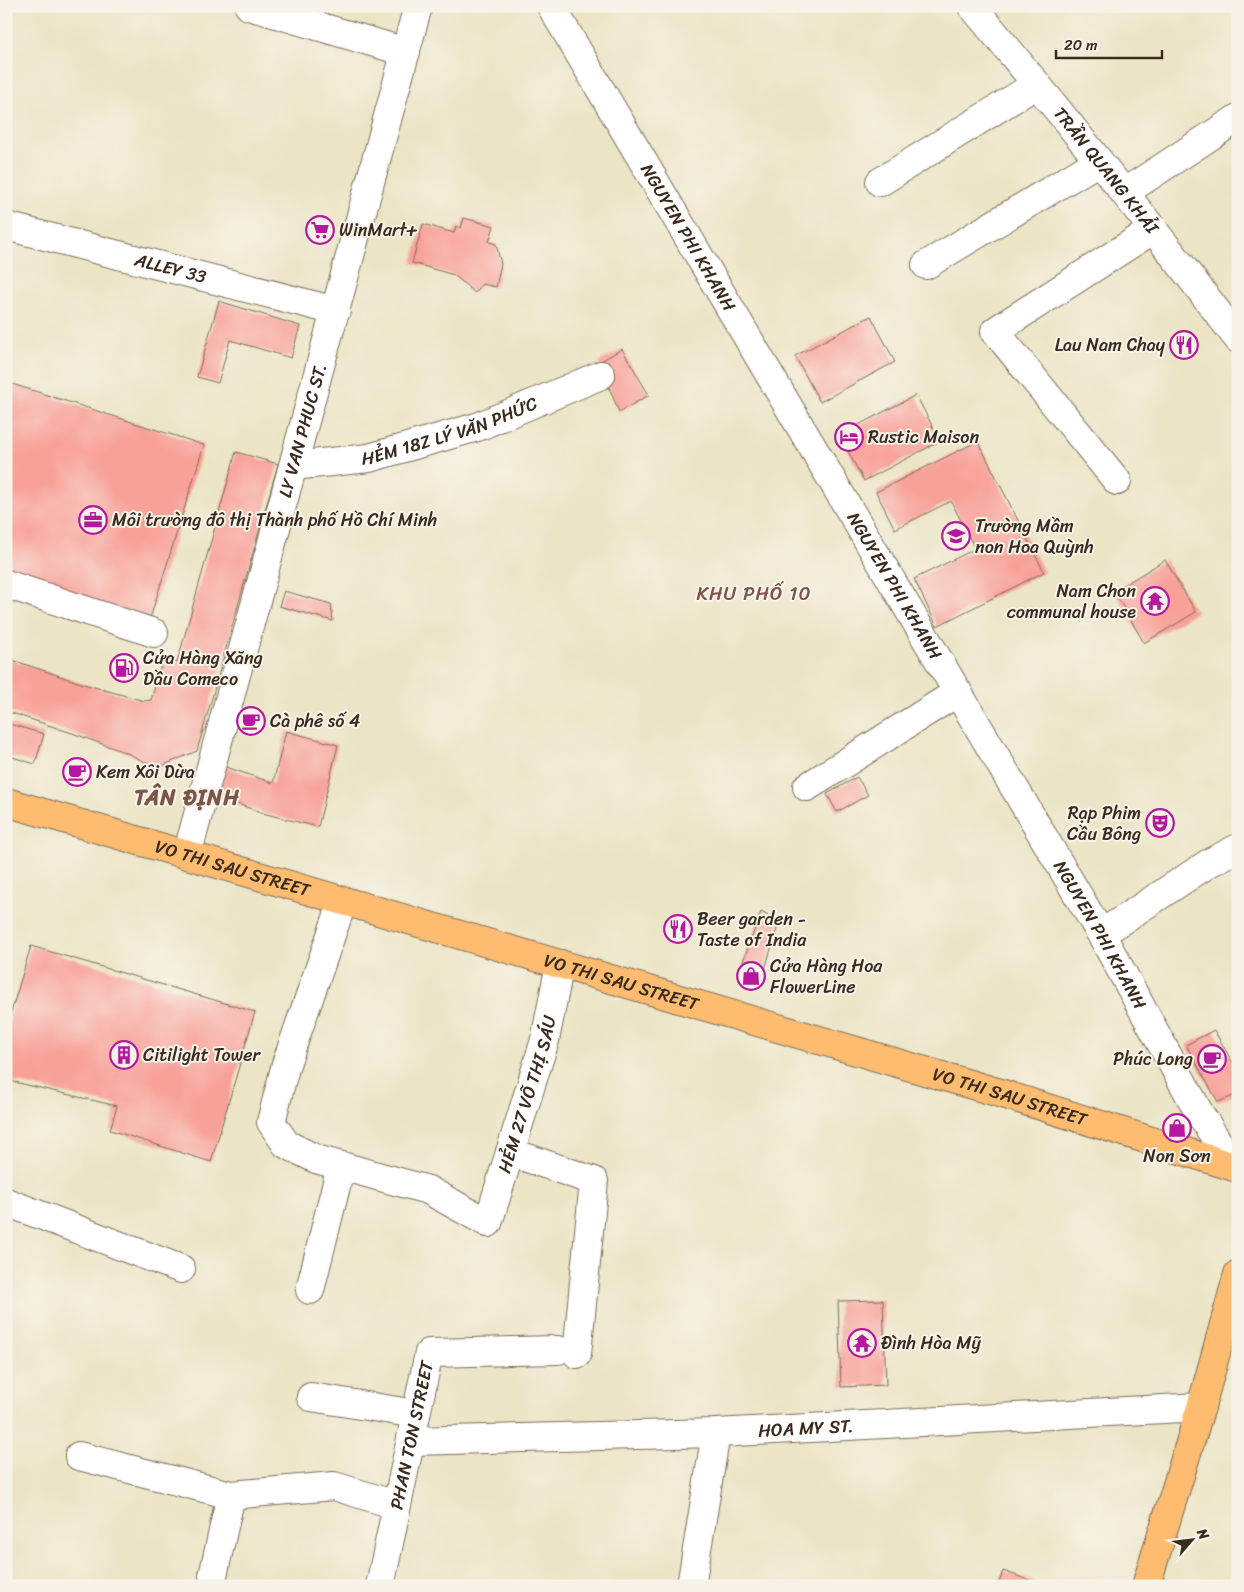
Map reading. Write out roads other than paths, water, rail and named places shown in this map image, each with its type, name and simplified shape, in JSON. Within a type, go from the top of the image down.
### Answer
[{"type":"main road","name":"VO THI SAU STREET","points":[[6,802],[1000,1093],[1237,1169]]},
{"type":"main road","points":[[1146,1586],[1201,1408],[1238,1274]]},
{"type":"street","points":[[250,6],[406,52]]},
{"type":"street","name":"LY VAN PHUC ST.","points":[[187,855],[418,6]]},
{"type":"street","name":"NGUYEN PHI KHANH","points":[[551,6],[1101,934],[1200,1114],[1237,1169]]},
{"type":"street","name":"TRẦN QUANG KHẢI","points":[[972,6],[1125,192],[1238,339]]},
{"type":"street","points":[[880,182],[1037,84]]},
{"type":"street","points":[[1125,192],[1238,118]]},
{"type":"street","points":[[926,265],[1099,161]]},
{"type":"street","name":"ALLEY 33","points":[[6,226],[336,311]]},
{"type":"street","points":[[1117,481],[994,331],[1154,229]]},
{"type":"street","name":"HẺM 18Z LÝ VĂN PHỨC","points":[[293,466],[369,458],[477,427],[601,374]]},
{"type":"street","points":[[6,584],[154,633]]},
{"type":"street","points":[[807,787],[958,692]]},
{"type":"street","points":[[1101,934],[1238,848]]},
{"type":"street","points":[[310,1290],[341,1166],[316,1159],[286,1144],[271,1122],[286,1064],[343,901]]},
{"type":"street","name":"HẺM 27 VÕ THỊ SÁU","points":[[341,1166],[428,1190],[488,1223],[545,1040],[560,964]]},
{"type":"street","name":"PHAN TON STREET","points":[[380,1586],[429,1353],[567,1352],[594,1181],[510,1152]]},
{"type":"street","points":[[6,1202],[182,1269]]},
{"type":"street","points":[[311,1397],[416,1414]]},
{"type":"street","name":"HOA MY ST.","points":[[411,1441],[716,1433],[1201,1408]]},
{"type":"street","points":[[691,1584],[716,1433]]},
{"type":"street","points":[[79,1456],[231,1495],[334,1486],[396,1505]]},
{"type":"street","points":[[212,1576],[231,1495]]},
{"type":"place","name":"WinMart+","points":[[320,230]]},
{"type":"place","name":"Lau Nam Chay","points":[[1184,345]]},
{"type":"place","name":"Rustic Maison","points":[[849,437]]},
{"type":"place","name":"Môi trường đô thị Thành phố Hồ Chí Minh","points":[[93,520]]},
{"type":"place","name":"Trường Mầm non Hoa Quỳnh","points":[[956,536]]},
{"type":"place","name":"Nam Chon communal house","points":[[1155,601]]},
{"type":"place","name":"Cửa Hàng Xăng Dầu Comeco","points":[[124,668]]},
{"type":"place","name":"Cà phê số 4","points":[[251,721]]},
{"type":"place","name":"Kem Xôi Dừa","points":[[77,772]]},
{"type":"place","name":"Rạp Phim Cầu Bông","points":[[1160,823]]},
{"type":"place","name":"Beer garden - Taste of India","points":[[678,929]]},
{"type":"place","name":"Cửa Hàng Hoa FlowerLine","points":[[751,976]]},
{"type":"place","name":"Citilight Tower","points":[[124,1055]]},
{"type":"place","name":"Phúc Long","points":[[1212,1059]]},
{"type":"place","name":"Non Sơn","points":[[1177,1128]]},
{"type":"place","name":"Đình Hòa Mỹ","points":[[862,1343]]},
{"type":"district","name":"KHU PHỐ 10","points":[[754,593]]},
{"type":"district","name":"TÂN ĐỊNH","points":[[187,797]]}]
